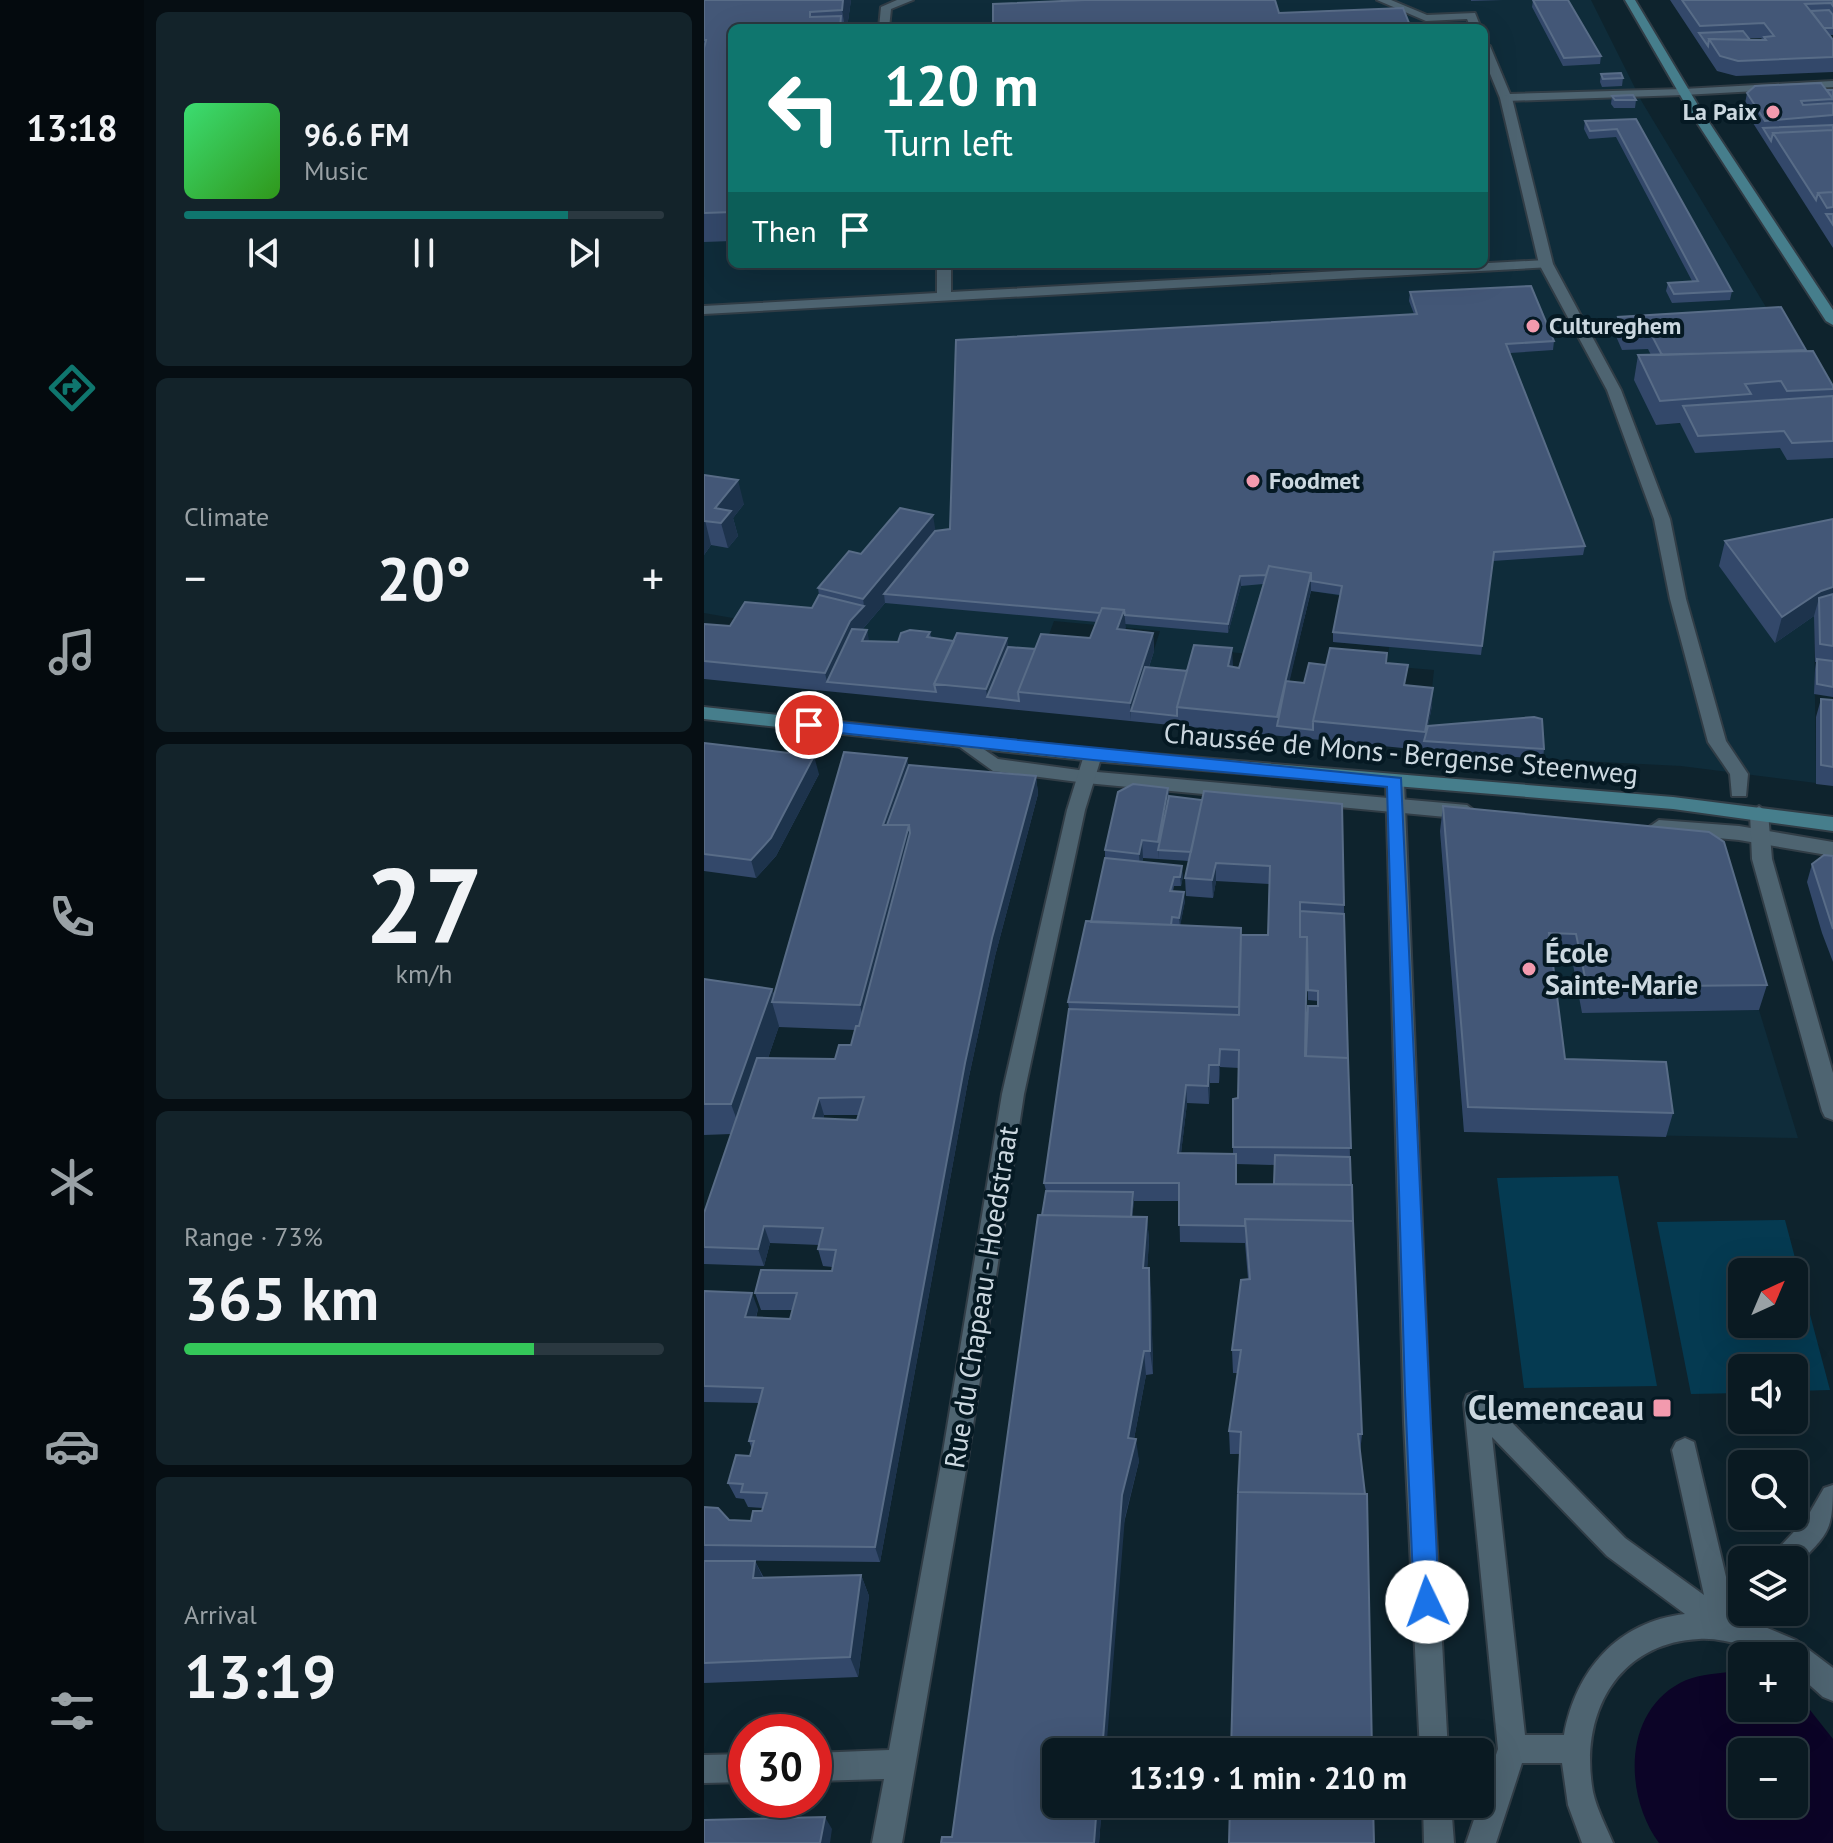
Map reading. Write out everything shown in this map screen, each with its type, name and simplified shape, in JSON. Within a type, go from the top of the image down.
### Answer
[{"type":"street","points":[[884,24],[886,7],[908,0]]},
{"type":"street","points":[[1382,0],[1426,18],[1471,15],[1474,24]]},
{"type":"street","points":[[1630,0],[1683,92],[1833,321]]},
{"type":"street","points":[[1488,55],[1506,98],[1546,264],[1614,390],[1656,505],[1717,742],[1739,774],[1739,791]]},
{"type":"street","points":[[1506,98],[1833,84]]},
{"type":"street","points":[[1488,267],[1546,264]]},
{"type":"street","points":[[944,268],[944,297]]},
{"type":"street","points":[[704,310],[1473,268]]},
{"type":"street","name":"Chaussée de Mons - Bergense Steenweg","points":[[704,713],[963,741],[993,765],[1090,766],[1536,791],[1759,813],[1833,824]]},
{"type":"street","name":"Chaussée de Mons - Bergense Steenweg","points":[[1090,766],[1396,806],[1486,814]]},
{"type":"street","name":"Rue du Chapeau - Hoedstraat","points":[[887,1843],[952,1473],[1013,1094],[1090,766]]},
{"type":"street","points":[[1395,782],[1417,1423],[1433,1738]]},
{"type":"street","points":[[1759,813],[1762,859],[1833,1111]]},
{"type":"street","name":"Chaussée de Mons - Bergense Steenweg","points":[[1646,826],[1760,837],[1833,849]]},
{"type":"street","points":[[1481,1843],[1512,1749],[1476,1403],[1616,1547],[1728,1613]]},
{"type":"street","points":[[1685,1450],[1728,1599]]},
{"type":"street","points":[[1798,1546],[1815,1528],[1833,1497]]},
{"type":"street","points":[[1598,1843],[1577,1786],[1576,1749],[1584,1704],[1604,1671],[1632,1646],[1665,1630],[1704,1625],[1728,1618]]},
{"type":"street","points":[[1747,1626],[1819,1671],[1833,1687]]},
{"type":"street","points":[[1512,1749],[1576,1749]]},
{"type":"street","points":[[832,1766],[901,1764]]},
{"type":"street","points":[[704,1769],[728,1768]]},
{"type":"street","points":[[1438,1818],[1439,1843]]},
{"type":"shaded area","points":[[704,0],[1591,0],[1642,102],[1807,375],[1635,380],[1656,425],[1782,416],[1833,420],[1833,611],[1814,616],[1816,783],[1681,766],[1543,759],[1540,729],[1427,735],[1434,670],[1387,666],[1389,647],[1333,642],[1341,596],[1269,584],[1249,654],[1199,649],[1177,725],[1131,721],[1160,631],[1054,621],[1040,659],[905,698],[829,691],[854,639],[704,613]]},
{"type":"shaded area","name":"École Sainte-Marie","points":[[1440,831],[1602,847],[1610,1012],[1759,1010],[1798,1138],[1464,1132]]},
{"type":"shaded area","points":[[1618,1176],[1657,1386],[1524,1388],[1497,1178]]},
{"type":"shaded area","points":[[1785,1220],[1795,1258],[1728,1258],[1728,1338],[1808,1338],[1808,1307],[1830,1390],[1808,1391],[1808,1354],[1728,1354],[1728,1393],[1691,1394],[1657,1222]]},
{"type":"shaded area","points":[[1728,1672],[1728,1722],[1808,1722],[1808,1708],[1833,1739],[1833,1843],[1659,1843],[1640,1803],[1635,1780],[1639,1735],[1647,1715],[1661,1697],[1680,1683],[1704,1675]]},
{"type":"building","points":[[704,0],[843,0],[842,10],[810,12],[810,17],[841,16],[840,24],[728,24],[728,212],[704,213]]},
{"type":"building","points":[[1085,0],[1275,0],[1279,13],[1403,8],[1409,24],[993,24],[993,4]]},
{"type":"building","points":[[1533,0],[1568,0],[1601,56],[1564,58]]},
{"type":"building","points":[[1682,0],[1833,0],[1833,6],[1831,3],[1805,4],[1833,40],[1833,57],[1738,61],[1720,56],[1709,39],[1766,40],[1764,37],[1774,36],[1764,23],[1700,26]]},
{"type":"building","points":[[1829,10],[1833,15],[1833,28],[1824,28],[1811,11]]},
{"type":"building","points":[[1743,31],[1750,40],[1709,39],[1708,46],[1699,33]]},
{"type":"building","points":[[1621,73],[1623,78],[1603,79],[1601,74]]},
{"type":"building","points":[[1821,83],[1833,99],[1801,101],[1803,105],[1833,103],[1833,115],[1765,121],[1747,93],[1755,86]]},
{"type":"building","points":[[1633,95],[1636,100],[1615,100],[1612,96]]},
{"type":"building","points":[[1636,119],[1732,291],[1674,294],[1668,283],[1698,281],[1617,129],[1590,131],[1585,121]]},
{"type":"building","points":[[1833,125],[1833,130],[1773,133],[1771,141],[1763,128]]},
{"type":"building","points":[[1833,130],[1833,192],[1818,193],[1816,200],[1773,133]]},
{"type":"building","points":[[1833,192],[1833,207],[1827,208],[1818,193]]},
{"type":"building","name":"Foodmet","points":[[1531,286],[1554,341],[1506,344],[1585,546],[1494,552],[1482,646],[1333,632],[1342,586],[1311,581],[1311,573],[1269,566],[1266,575],[1240,576],[1228,624],[1125,615],[1124,610],[1102,608],[1100,613],[884,594],[935,531],[950,529],[956,340],[1417,314],[1410,292]]},
{"type":"building","points":[[1781,307],[1806,350],[1662,355],[1650,332],[1625,333],[1618,317]]},
{"type":"building","points":[[1813,351],[1833,389],[1787,391],[1781,381],[1745,384],[1751,394],[1660,401],[1638,355]]},
{"type":"building","points":[[1833,396],[1833,441],[1792,443],[1784,431],[1698,436],[1683,406]]},
{"type":"building","points":[[704,475],[738,480],[715,508],[731,511],[721,523],[704,521]]},
{"type":"building","points":[[900,508],[933,515],[863,599],[818,588],[849,551],[861,554]]},
{"type":"building","points":[[1833,519],[1833,587],[1821,591],[1782,617],[1725,541]]},
{"type":"building","points":[[1269,566],[1311,573],[1277,717],[1177,707],[1194,645],[1232,648],[1228,666],[1239,668]]},
{"type":"building","points":[[1833,594],[1833,646],[1820,644],[1819,598]]},
{"type":"building","points":[[819,595],[864,606],[850,621],[825,673],[704,661],[704,624],[730,626],[745,602],[812,608]]},
{"type":"building","points":[[1102,608],[1124,610],[1117,629],[1153,633],[1130,703],[1018,692],[1041,634],[1090,638]]},
{"type":"building","points":[[852,629],[867,630],[862,641],[898,642],[901,633],[910,630],[930,632],[927,637],[954,641],[934,684],[936,692],[827,682]]},
{"type":"building","points":[[957,633],[1007,638],[986,689],[934,684]]},
{"type":"building","points":[[1008,647],[1035,649],[1018,692],[1019,701],[987,697]]},
{"type":"building","points":[[1330,648],[1387,653],[1386,663],[1408,665],[1404,685],[1433,688],[1425,732],[1313,721]]},
{"type":"building","points":[[1817,659],[1833,661],[1833,687],[1817,684]]},
{"type":"building","points":[[1309,663],[1326,665],[1313,730],[1277,726],[1286,681],[1304,683]]},
{"type":"building","points":[[1145,667],[1187,671],[1177,716],[1131,711]]},
{"type":"building","points":[[1821,699],[1833,700],[1833,767],[1821,765]]},
{"type":"building","points":[[1534,717],[1542,719],[1544,749],[1424,741],[1428,726]]},
{"type":"building","points":[[704,743],[814,756],[771,838],[751,860],[704,854]]},
{"type":"building","points":[[844,752],[907,758],[883,825],[909,825],[860,1005],[772,1002]]},
{"type":"building","points":[[909,765],[1036,776],[992,938],[965,1063],[875,1547],[704,1545],[704,1507],[718,1508],[729,1520],[751,1521],[753,1511],[762,1511],[767,1493],[741,1492],[743,1484],[728,1483],[736,1455],[750,1456],[754,1441],[749,1441],[763,1388],[704,1386],[704,1291],[752,1293],[745,1317],[790,1319],[797,1293],[755,1293],[761,1270],[832,1271],[836,1250],[818,1249],[823,1228],[764,1226],[758,1249],[704,1247],[704,1213],[757,1058],[835,1059],[839,1045],[851,1045],[856,1026],[859,1026],[910,833],[909,825],[887,825]],"holes":[[[864,1097],[857,1120],[813,1118],[819,1098]]]},
{"type":"building","points":[[1133,784],[1168,788],[1158,842],[1142,840],[1139,854],[1105,850],[1118,792]]},
{"type":"building","points":[[1204,791],[1342,804],[1344,905],[1300,902],[1300,937],[1307,937],[1305,1056],[1348,1058],[1351,1148],[1233,1147],[1233,1099],[1238,1098],[1239,1050],[1220,1049],[1219,1065],[1209,1065],[1208,1086],[1186,1085],[1178,1153],[1236,1154],[1236,1184],[1352,1185],[1353,1221],[1245,1219],[1245,1226],[1179,1225],[1179,1183],[1044,1183],[1069,1009],[1239,1015],[1241,935],[1268,935],[1270,866],[1216,863],[1212,880],[1185,878]]},
{"type":"building","points":[[1169,796],[1202,800],[1191,852],[1158,850]]},
{"type":"building","points":[[1443,806],[1709,832],[1724,842],[1767,985],[1587,987],[1576,934],[1549,933],[1565,1059],[1666,1062],[1673,1113],[1468,1107]]},
{"type":"building","points":[[1824,855],[1833,856],[1833,929],[1812,864]]},
{"type":"building","points":[[1105,858],[1182,866],[1180,877],[1174,877],[1170,891],[1184,892],[1179,918],[1172,917],[1171,925],[1091,922]]},
{"type":"building","points":[[1300,911],[1344,914],[1348,1058],[1306,1056],[1308,1006],[1318,1006],[1318,991],[1308,990],[1307,937],[1300,937]]},
{"type":"building","points":[[1086,921],[1241,928],[1239,1007],[1068,1002]]},
{"type":"building","points":[[704,979],[772,989],[731,1104],[704,1104]]},
{"type":"building","points":[[1275,1155],[1350,1157],[1351,1185],[1274,1184]]},
{"type":"building","points":[[1046,1191],[1133,1192],[1131,1217],[1042,1215]]},
{"type":"building","points":[[1038,1215],[1147,1217],[1143,1268],[1149,1268],[1150,1351],[1144,1351],[1128,1438],[1136,1439],[1122,1495],[1103,1738],[1042,1738],[1042,1818],[1096,1818],[1094,1843],[941,1843],[942,1837],[952,1837]]},
{"type":"building","points":[[1245,1219],[1353,1221],[1362,1434],[1358,1434],[1365,1494],[1238,1492],[1241,1432],[1229,1431],[1241,1350],[1232,1350],[1241,1280],[1250,1279]]},
{"type":"building","points":[[1238,1492],[1367,1494],[1372,1738],[1231,1738]]},
{"type":"building","points":[[704,1561],[755,1561],[753,1578],[861,1575],[850,1657],[704,1663]]},
{"type":"building","points":[[825,1818],[820,1843],[704,1843],[704,1820]]},
{"type":"building","points":[[1230,1818],[1373,1818],[1374,1843],[1229,1843]]},
{"type":"place","name":"La Paix","points":[[1773,112]]},
{"type":"place","name":"Cultureghem","points":[[1533,326]]},
{"type":"place","name":"Foodmet","points":[[1253,481]]},
{"type":"place","name":"École Sainte-Marie","points":[[1529,969]]},
{"type":"place","name":"Clemenceau","points":[[1662,1408]]},
{"type":"route","points":[[809,725],[1395,782],[1416,1392],[1427,1602]]}]
